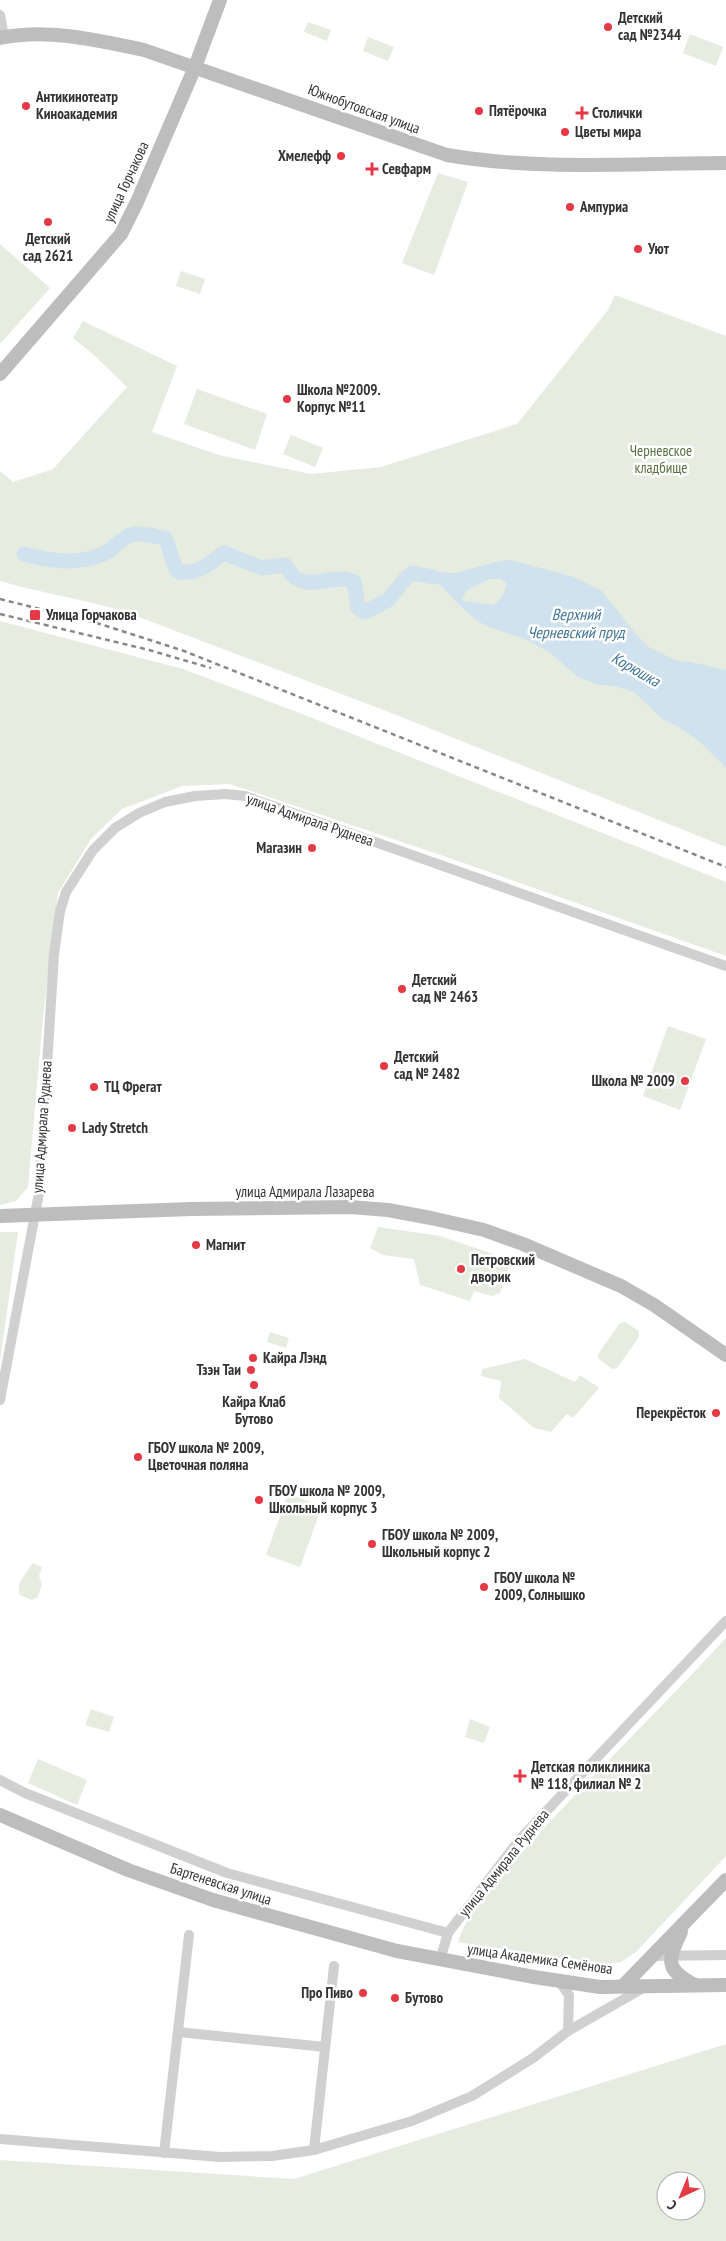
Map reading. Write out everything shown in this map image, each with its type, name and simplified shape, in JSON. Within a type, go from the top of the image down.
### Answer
[{"type":"street","name":"улица Горчакова","points":[[0,374],[121,234],[137,202],[195,66],[220,0]]},
{"type":"street","points":[[0,16],[2,38]]},
{"type":"street","name":"Южнобутовская улица","points":[[2,38],[49,35],[93,39],[144,50],[195,66],[447,155],[480,161],[544,164],[726,163]]},
{"type":"street","name":"улица Адмирала Руднева","points":[[0,1400],[39,1192],[54,954],[60,911],[65,894],[93,850],[115,828],[139,813],[165,802],[194,796],[226,794],[245,796],[726,966]]},
{"type":"street","name":"улица Адмирала Лазарева","points":[[0,1216],[344,1207],[376,1208],[431,1218],[484,1230],[523,1244],[620,1286],[654,1305],[726,1355]]},
{"type":"street","name":"улица Адмирала Руднева","points":[[440,1960],[448,1933],[520,1839],[726,1621]]},
{"type":"street","points":[[0,1780],[25,1792],[227,1873],[448,1933]]},
{"type":"street","name":"Бартеневская улица","points":[[0,1815],[128,1870],[213,1900],[299,1926],[440,1960]]},
{"type":"street","points":[[624,1986],[726,1880]]},
{"type":"street","points":[[683,1926],[683,1942],[695,1956]]},
{"type":"street","points":[[683,1926],[671,1956],[671,1968],[676,1974],[698,1986]]},
{"type":"street","points":[[164,2153],[189,1936]]},
{"type":"street","points":[[652,1956],[726,1954]]},
{"type":"street","name":"улица Академика Семёнова","points":[[440,1960],[600,1987],[726,1985]]},
{"type":"street","points":[[314,2150],[334,1966]]},
{"type":"street","points":[[559,1981],[569,1995],[568,2031]]},
{"type":"street","points":[[0,2139],[235,2158],[272,2156],[314,2150],[388,2129],[454,2105],[506,2076],[568,2031],[646,1986]]},
{"type":"street","points":[[178,2032],[325,2047]]},
{"type":"green space","points":[[308,22],[331,30],[327,41],[304,32]]},
{"type":"green space","points":[[690,34],[723,47],[716,66],[683,53]]},
{"type":"green space","points":[[368,37],[394,47],[388,61],[363,51]]},
{"type":"green space","points":[[438,173],[468,182],[434,275],[402,263]]},
{"type":"green space","points":[[0,244],[50,288],[0,344]]},
{"type":"green space","points":[[181,271],[205,279],[200,294],[176,286]]},
{"type":"green space","name":"Черневское кладбище","points":[[615,295],[726,336],[726,847],[394,714],[123,611],[0,581],[0,471],[13,482],[53,469],[127,387],[94,355],[73,338],[83,321],[177,366],[152,432],[219,455],[311,474],[381,467],[517,424],[608,310]]},
{"type":"green space","points":[[197,389],[267,414],[255,450],[184,424]]},
{"type":"green space","points":[[291,435],[323,448],[315,467],[283,454]]},
{"type":"green space","points":[[0,621],[183,669],[297,712],[726,882],[726,956],[458,861],[230,784],[182,786],[122,809],[91,839],[58,893],[43,1017],[28,1187],[16,1201],[0,1205]]},
{"type":"green space","points":[[668,1026],[706,1039],[680,1110],[643,1096]]},
{"type":"green space","points":[[378,1227],[440,1236],[511,1260],[500,1293],[492,1296],[474,1291],[470,1301],[420,1285],[414,1259],[383,1255],[370,1248]]},
{"type":"green space","points":[[0,1232],[18,1232],[0,1362]]},
{"type":"green space","points":[[625,1322],[639,1331],[639,1337],[617,1368],[612,1369],[598,1358],[598,1354],[620,1323]]},
{"type":"green space","points":[[270,1332],[289,1338],[286,1348],[267,1342]]},
{"type":"green space","points":[[525,1359],[575,1382],[580,1375],[599,1388],[573,1418],[567,1414],[551,1432],[534,1428],[499,1398],[501,1381],[481,1376],[482,1369]]},
{"type":"green space","points":[[288,1494],[322,1506],[300,1567],[266,1555]]},
{"type":"green space","points":[[32,1563],[42,1567],[39,1576],[42,1584],[38,1597],[32,1600],[20,1595],[19,1586]]},
{"type":"green space","points":[[726,1638],[726,1856],[636,1952],[621,1962],[601,1965],[458,1942],[476,1907],[502,1875],[544,1828]]},
{"type":"green space","points":[[91,1709],[114,1717],[109,1732],[85,1725]]},
{"type":"green space","points":[[470,1719],[490,1727],[484,1743],[465,1737]]},
{"type":"green space","points":[[38,1759],[87,1780],[77,1805],[28,1783]]},
{"type":"green space","points":[[726,2044],[726,2241],[0,2241],[0,2160],[294,2179]]},
{"type":"water","name":"Верхний Черневский пруд","points":[[511,560],[574,577],[602,591],[635,633],[649,647],[677,661],[691,662],[726,670],[726,768],[701,743],[682,729],[661,718],[634,692],[618,687],[596,684],[578,677],[549,652],[527,640],[486,626],[475,619],[443,587],[431,578],[413,573],[415,571],[455,573],[500,561]],"holes":[[[490,579],[501,579],[506,583],[505,590],[501,598],[493,605],[464,601],[462,598],[467,590]]]},
{"type":"waterway","name":"Корюшка","points":[[24,554],[43,559],[81,560],[105,553],[130,535],[152,535],[165,538],[178,572],[198,570],[224,553],[262,568],[285,565],[295,578],[306,582],[341,579],[354,582],[358,608],[365,612],[388,600],[406,578],[413,573],[433,577]]},
{"type":"railway","points":[[0,599],[100,624],[184,651],[726,867]]},
{"type":"railway","points":[[0,614],[149,650],[211,668]]},
{"type":"place","name":"Детский сад №2344","points":[[608,27]]},
{"type":"place","name":"Антикинотеатр Киноакадемия","points":[[26,106]]},
{"type":"place","name":"Пятёрочка","points":[[479,111]]},
{"type":"place","name":"Столички","points":[[582,113]]},
{"type":"place","name":"Цветы мира","points":[[565,132]]},
{"type":"place","name":"Хмелефф","points":[[341,156]]},
{"type":"place","name":"Севфарм","points":[[372,169]]},
{"type":"place","name":"Ампуриа","points":[[570,207]]},
{"type":"place","name":"Детский сад 2621","points":[[48,222]]},
{"type":"place","name":"Уют","points":[[638,249]]},
{"type":"place","name":"Школа №2009. Корпус №11","points":[[287,399]]},
{"type":"place","name":"Улица Горчакова","points":[[35,615]]},
{"type":"place","name":"Магазин","points":[[312,848]]},
{"type":"place","name":"Детский сад № 2463","points":[[402,989]]},
{"type":"place","name":"Детский сад № 2482","points":[[384,1066]]},
{"type":"place","name":"Школа № 2009","points":[[685,1081]]},
{"type":"place","name":"ТЦ Фрегат","points":[[94,1087]]},
{"type":"place","name":"Lady Stretch","points":[[72,1128]]},
{"type":"place","name":"Магнит","points":[[196,1245]]},
{"type":"place","name":"Петровский дворик","points":[[461,1269]]},
{"type":"place","name":"Кайра Лэнд","points":[[253,1358]]},
{"type":"place","name":"Тзэн Таи","points":[[251,1370]]},
{"type":"place","name":"Кайра Клаб Бутово","points":[[254,1385]]},
{"type":"place","name":"Перекрёсток","points":[[716,1413]]},
{"type":"place","name":"ГБОУ школа № 2009, Цветочная поляна","points":[[138,1457]]},
{"type":"place","name":"ГБОУ школа № 2009, Школьный корпус 3","points":[[259,1500]]},
{"type":"place","name":"ГБОУ школа № 2009, Школьный корпус 2","points":[[372,1544]]},
{"type":"place","name":"ГБОУ школа № 2009, Солнышко","points":[[484,1587]]},
{"type":"place","name":"Детская поликлиника № 118, филиал № 2","points":[[520,1776]]},
{"type":"place","name":"Про Пиво","points":[[363,1993]]},
{"type":"place","name":"Бутово","points":[[395,1998]]}]
